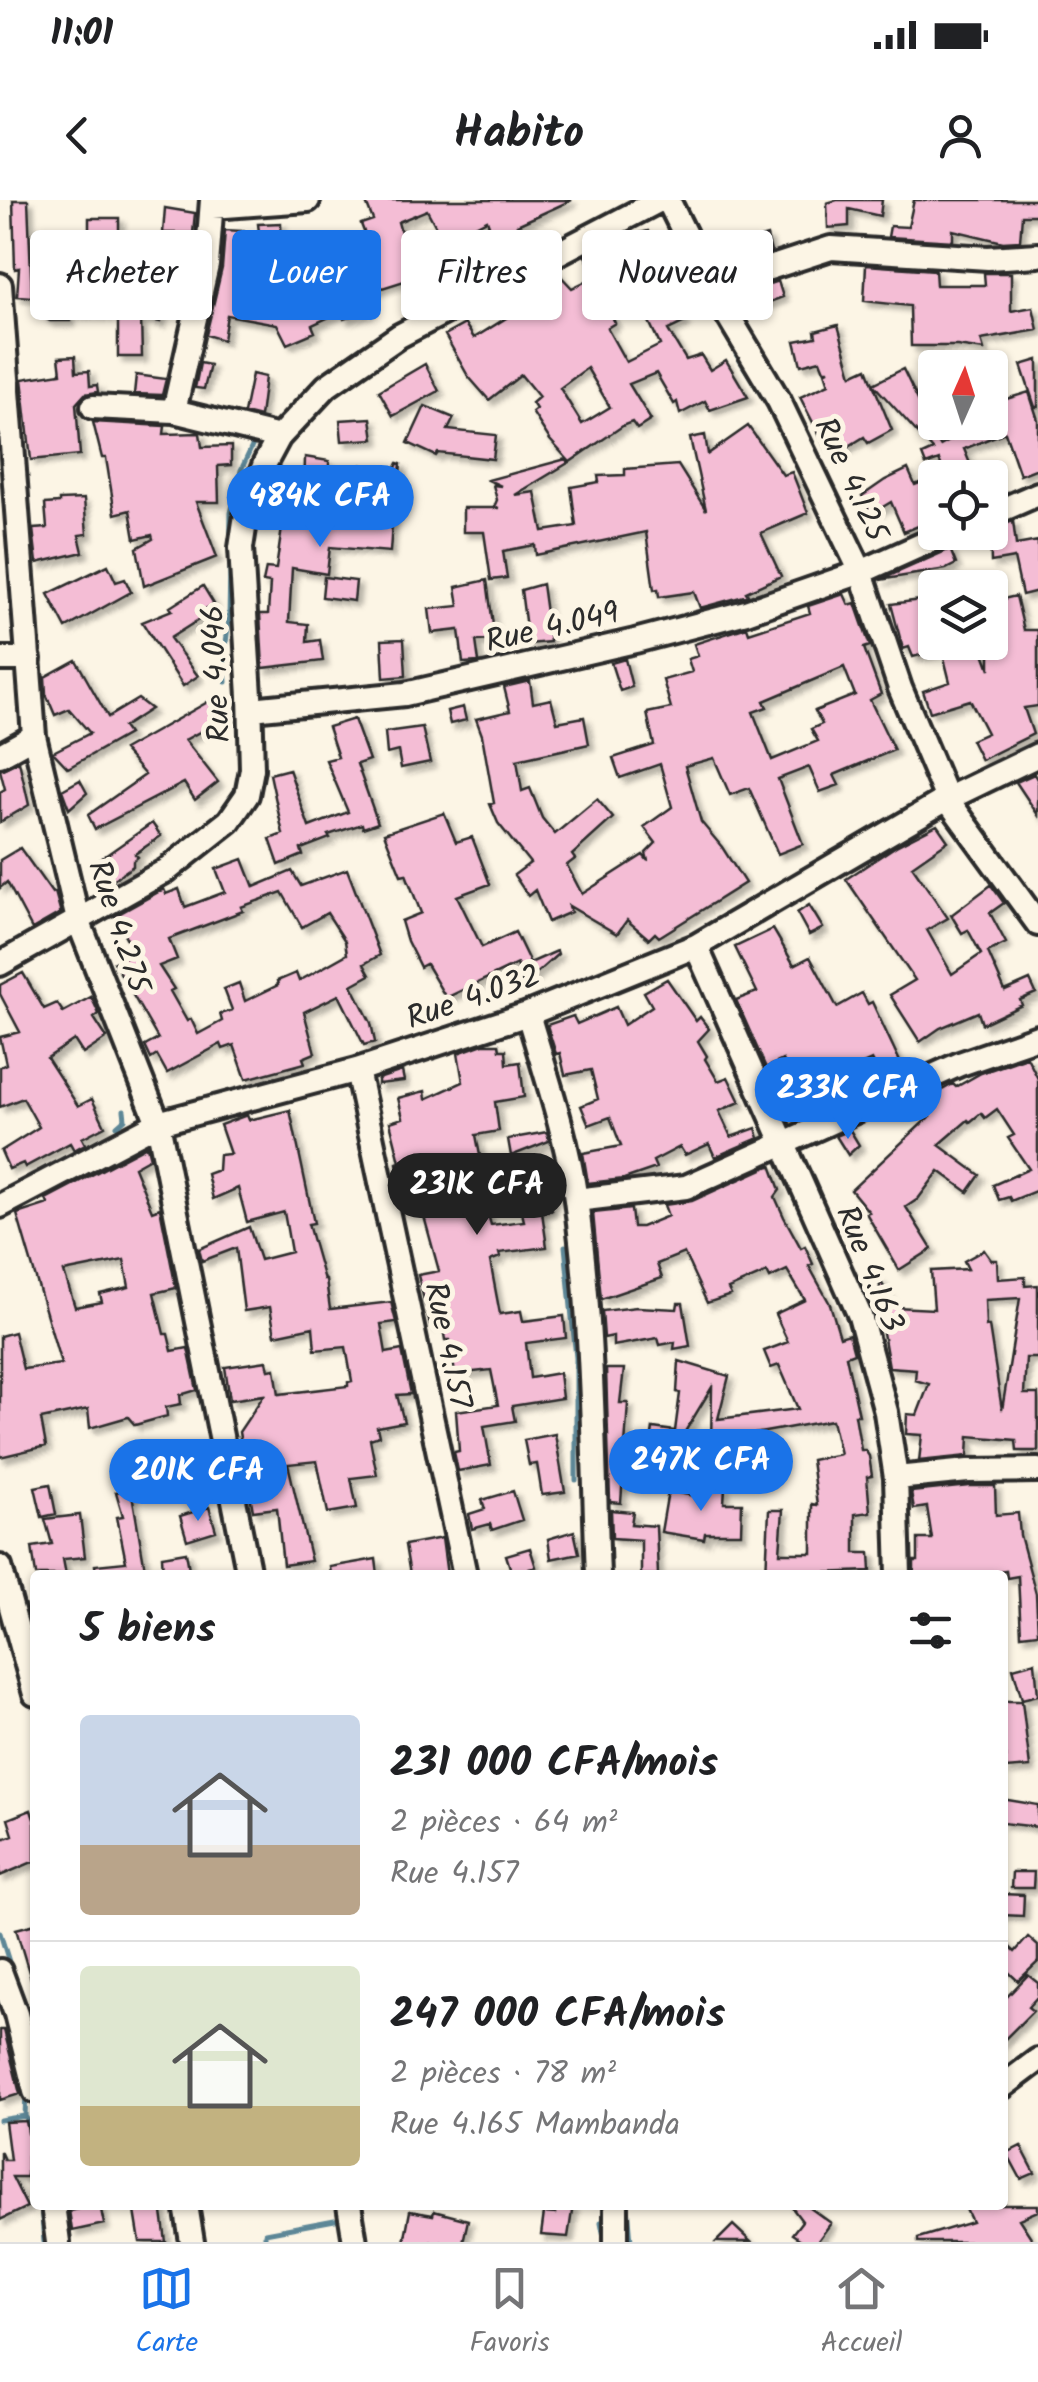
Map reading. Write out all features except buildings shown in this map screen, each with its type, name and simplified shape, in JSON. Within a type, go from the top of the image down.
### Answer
[{"type":"street","points":[[174,411],[206,265],[212,203],[308,200]]},
{"type":"street","name":"Rue 4.125","points":[[664,200],[680,230]]},
{"type":"street","name":"Rue 4.046","points":[[0,964],[168,870],[229,821],[247,794],[252,769],[251,709],[241,548],[246,514],[264,463],[279,438],[327,386],[399,336],[664,200]]},
{"type":"street","points":[[773,267],[831,248],[988,258],[1038,255]]},
{"type":"street","name":"Rue 4.275","points":[[0,285],[5,432],[34,736],[78,920],[158,1123],[248,1570]]},
{"type":"street","name":"Rue 4.125","points":[[731,320],[780,401],[860,572],[900,688],[948,799],[1038,924]]},
{"type":"street","points":[[93,407],[174,411],[279,438]]},
{"type":"street","points":[[1008,507],[1038,494]]},
{"type":"street","name":"Rue 4.049","points":[[251,709],[405,694],[746,612],[860,572],[918,546]]},
{"type":"street","points":[[0,660],[29,659]]},
{"type":"street","points":[[0,755],[34,736]]},
{"type":"street","name":"Rue 4.032","points":[[0,1206],[158,1123],[357,1070],[528,1014],[696,946],[948,799],[1038,755]]},
{"type":"street","name":"Rue 4.163","points":[[696,946],[860,1316],[886,1412],[896,1478],[898,1570]]},
{"type":"street","points":[[528,1014],[566,1145],[576,1200],[585,1290],[598,1570]]},
{"type":"street","points":[[576,1200],[686,1187],[960,1064],[1038,1037]]},
{"type":"street","name":"Rue 4.157","points":[[357,1070],[464,1570]]},
{"type":"street","points":[[896,1478],[1038,1470]]},
{"type":"street","points":[[0,1567],[30,1676]]},
{"type":"street","points":[[0,1971],[30,2071]]},
{"type":"street","points":[[1008,2082],[1038,2060]]},
{"type":"street","points":[[54,2210],[58,2242]]},
{"type":"street","points":[[187,2210],[192,2242]]},
{"type":"street","points":[[350,2210],[355,2242]]},
{"type":"street","points":[[616,2210],[616,2242]]},
{"type":"waterway","points":[[736,354],[760,393]]},
{"type":"waterway","points":[[226,682],[231,513],[241,470],[255,440]]},
{"type":"waterway","points":[[117,1126],[125,1119],[124,1110]]},
{"type":"waterway","points":[[565,1246],[576,1358],[576,1480]]},
{"type":"waterway","points":[[0,1933],[14,1978]]},
{"type":"waterway","points":[[26,2092],[25,2116],[30,2124]]},
{"type":"waterway","points":[[0,2120],[25,2116]]},
{"type":"waterway","points":[[41,2210],[44,2242]]},
{"type":"waterway","points":[[628,2210],[631,2242]]},
{"type":"waterway","points":[[265,2242],[265,2233],[340,2219]]},
{"type":"waterway","points":[[601,2222],[605,2242]]}]
